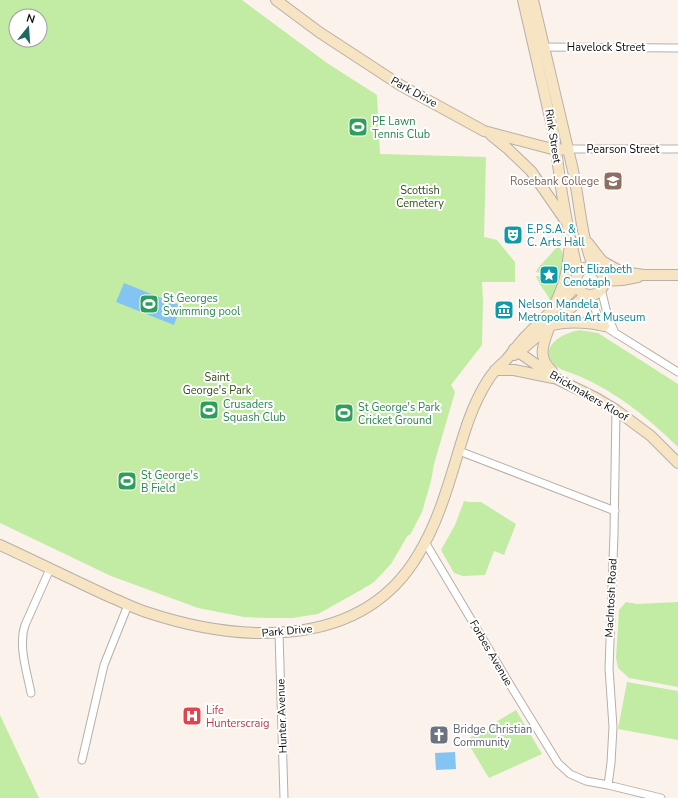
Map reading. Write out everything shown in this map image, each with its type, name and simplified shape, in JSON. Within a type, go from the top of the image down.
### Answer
[{"type":"street","name":"Park Drive","points":[[276,0],[319,32],[400,86],[484,131],[556,150],[567,149]]},
{"type":"street","name":"Rink Street","points":[[523,0],[539,47],[572,167],[588,254],[596,269]]},
{"type":"street","name":"Rink Street","points":[[533,0],[566,222],[578,273]]},
{"type":"street","name":"Havelock Street","points":[[539,47],[678,48]]},
{"type":"street","points":[[484,131],[508,148],[527,167],[566,222]]},
{"type":"street","name":"Pearson Street","points":[[567,149],[678,149]]},
{"type":"street","points":[[551,313],[566,279],[568,267],[569,233]]},
{"type":"street","points":[[584,237],[602,261],[614,269],[622,272]]},
{"type":"street","points":[[644,276],[585,268],[578,273],[576,286],[580,292],[588,295],[598,293],[603,285],[622,280],[644,276],[678,275]]},
{"type":"street","points":[[596,269],[602,274],[608,317],[616,334]]},
{"type":"street","name":"Park Drive","points":[[517,351],[530,332],[551,313],[576,286]]},
{"type":"street","name":"Park Drive","points":[[0,545],[144,612],[188,624],[217,630],[249,633],[279,633],[321,627],[347,618],[373,603],[392,589],[408,571],[425,542],[441,508],[468,421],[478,398],[495,370],[507,358],[551,326],[588,295]]},
{"type":"street","points":[[588,295],[599,320],[604,326],[678,372]]},
{"type":"street","points":[[571,386],[552,371],[543,359],[542,351],[551,326],[573,322],[588,322],[604,326]]},
{"type":"street","name":"Brickmakers Kloof","points":[[517,351],[557,379],[596,398],[616,410],[652,436],[678,463]]},
{"type":"street","points":[[495,370],[514,370],[557,379]]},
{"type":"street","name":"MacIntosh Road","points":[[608,785],[613,727],[609,668],[615,511],[616,410]]},
{"type":"street","points":[[459,450],[615,511]]},
{"type":"street","name":"Forbes Avenue","points":[[425,542],[558,763],[570,774],[586,782],[608,785],[661,798]]},
{"type":"street","points":[[31,693],[22,635],[50,569]]},
{"type":"street","points":[[82,760],[104,665],[128,605]]},
{"type":"street","name":"Hunter Avenue","points":[[279,633],[284,798]]},
{"type":"green space","name":"Saint George's Park","points":[[0,0],[242,0],[327,63],[377,95],[380,154],[486,157],[484,237],[497,240],[515,262],[515,282],[482,282],[482,345],[451,385],[455,392],[422,512],[410,535],[408,535],[391,564],[374,582],[318,614],[292,618],[268,618],[244,617],[198,608],[111,576],[0,523]]},
{"type":"green space","points":[[558,246],[562,250],[562,273],[557,289],[550,300],[538,282],[536,276],[540,276],[541,280],[546,284],[554,283],[558,275],[556,270],[548,265],[544,267],[540,273],[536,272]]},
{"type":"green space","points":[[580,330],[598,333],[678,384],[678,447],[656,426],[608,391],[595,383],[554,365],[549,356],[549,350],[552,344],[568,333]]},
{"type":"green space","points":[[464,501],[481,502],[516,524],[504,555],[494,551],[485,575],[463,576],[454,573],[441,550],[455,525]]},
{"type":"green space","points":[[626,602],[637,604],[678,602],[678,687],[629,678],[618,668],[616,658],[619,610]]},
{"type":"green space","points":[[627,682],[678,691],[678,740],[618,729]]},
{"type":"green space","points":[[516,710],[542,754],[489,778],[466,740]]},
{"type":"green space","points":[[0,715],[39,798],[0,798]]},
{"type":"water","name":"St Georges Swimming pool","points":[[124,283],[181,306],[174,325],[116,302]]},
{"type":"water","points":[[455,752],[456,769],[436,770],[435,753]]},
{"type":"place","name":"PE Lawn Tennis Club","points":[[358,127]]},
{"type":"place","name":"Rosebank College","points":[[613,181]]},
{"type":"place","name":"E.P.S.A. & C. Arts Hall","points":[[513,235]]},
{"type":"place","name":"Port Elizabeth Cenotaph","points":[[549,275]]},
{"type":"place","name":"St Georges Swimming pool","points":[[149,304]]},
{"type":"place","name":"Nelson Mandela Metropolitan Art Museum","points":[[504,310]]},
{"type":"place","name":"Crusaders Squash Club","points":[[209,410]]},
{"type":"place","name":"St George's Park Cricket Ground","points":[[344,413]]},
{"type":"place","name":"St George's B Field","points":[[127,481]]},
{"type":"place","name":"Life Hunterscraig","points":[[192,716]]},
{"type":"place","name":"Bridge Christian Community","points":[[439,735]]},
{"type":"park label","name":"Scottish Cemetery","points":[[420,196]]}]
